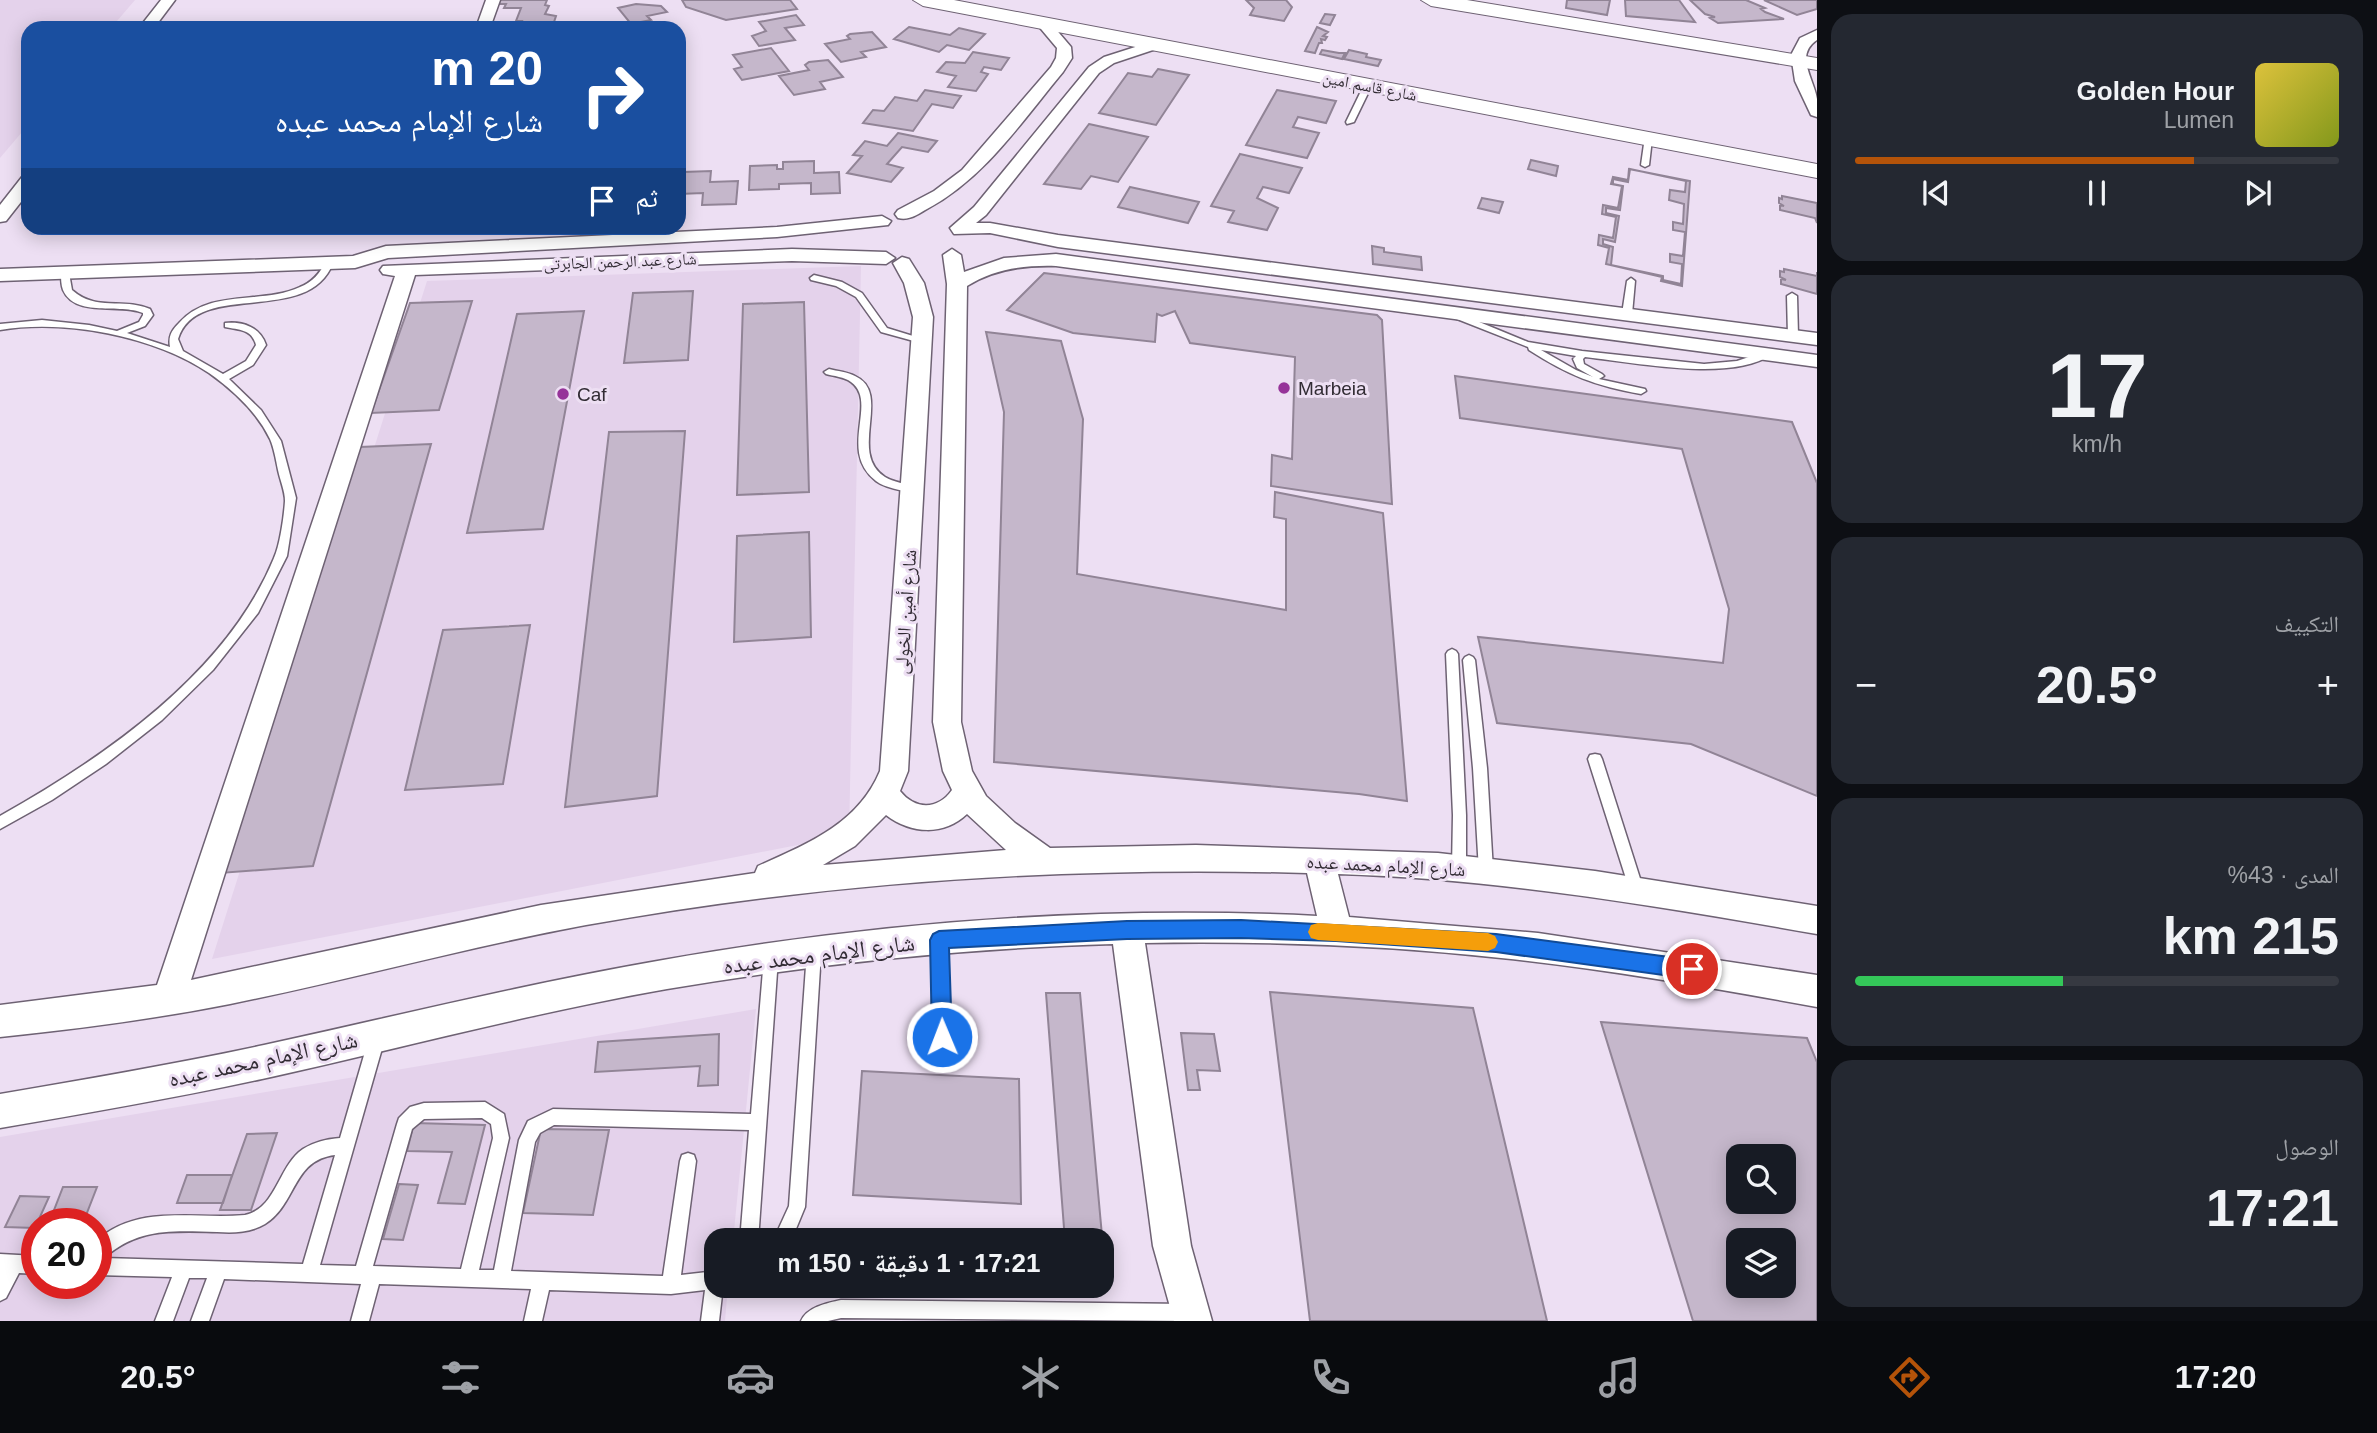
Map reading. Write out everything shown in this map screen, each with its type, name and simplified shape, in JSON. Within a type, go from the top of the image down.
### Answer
[{"type":"main road","name":"شارع قاسم امين","points":[[923,0],[1817,171]]},
{"type":"main road","points":[[1431,0],[1470,4],[1808,63]]},
{"type":"street","points":[[152,21],[168,0]]},
{"type":"street","points":[[486,21],[493,0]]},
{"type":"street","points":[[904,214],[940,195],[968,174],[1058,69],[1064,58],[1064,47],[1043,23]]},
{"type":"street","points":[[1817,34],[1800,48],[1808,63],[1807,91],[1817,112]]},
{"type":"street","points":[[950,223],[980,211],[1088,75],[1109,60],[1154,45]]},
{"type":"street","points":[[0,217],[21,190]]},
{"type":"street","points":[[904,214],[1058,241],[1817,339]]},
{"type":"street","name":"شارع عبد الرحمن الجابرتى","points":[[0,275],[355,262],[372,269],[409,251],[777,232],[882,221],[904,214]]},
{"type":"street","points":[[882,221],[872,231],[870,243],[919,260],[957,284]]},
{"type":"street","points":[[919,260],[963,241],[950,223]]},
{"type":"street","points":[[168,1000],[409,251]]},
{"type":"street","name":"شارع عبد الرحمن الجابرتى","points":[[409,251],[780,255],[919,260]]},
{"type":"street","name":"شارع أمين الخولى","points":[[746,886],[843,840],[868,819],[886,794],[895,759],[923,317],[918,294],[919,260]]},
{"type":"street","points":[[957,284],[976,272],[1000,264],[1056,260],[1817,361]]},
{"type":"street","points":[[957,284],[947,722],[952,758],[966,791],[991,822],[1044,860]]},
{"type":"street","points":[[886,794],[899,811],[921,819],[934,819],[955,809],[966,791]]},
{"type":"street","name":"شارع الإمام محمد عبده","points":[[0,1021],[168,1000],[262,982],[538,920],[746,886],[896,870],[1044,860],[1319,860],[1472,869],[1637,891],[1817,920]]},
{"type":"street","points":[[1319,860],[1336,932]]},
{"type":"street","name":"شارع الإمام محمد عبده","points":[[1,1113],[260,1062],[547,995],[771,958],[939,940],[1127,930],[1241,929],[1425,936],[1592,954],[1817,992]]},
{"type":"street","points":[[1127,930],[1172,1246],[1192,1317]]},
{"type":"lane","points":[[1350,122],[1368,85]]},
{"type":"lane","points":[[1645,165],[1648,139]]},
{"type":"lane","points":[[179,353],[173,342],[174,336],[190,317],[222,303],[294,293],[321,278],[329,263]]},
{"type":"lane","points":[[65,273],[68,291],[86,304],[97,307],[136,307],[147,311],[148,315],[142,324],[119,334]]},
{"type":"lane","points":[[814,278],[839,284],[859,295],[884,330],[921,340]]},
{"type":"lane","points":[[1627,314],[1631,281]]},
{"type":"lane","points":[[1791,296],[1793,336]]},
{"type":"lane","points":[[1447,311],[1526,344],[1579,377],[1598,384],[1641,387],[1588,372],[1578,362],[1582,354]]},
{"type":"lane","points":[[0,327],[29,323],[119,334],[179,353],[223,378],[241,392],[265,422],[283,455],[289,473],[291,493],[286,536],[268,584],[254,610],[213,662],[158,716],[90,768],[0,823]]},
{"type":"lane","points":[[223,378],[250,363],[261,345],[257,334],[252,330],[228,325]]},
{"type":"lane","points":[[1526,344],[1582,354],[1704,367],[1738,364],[1767,354]]},
{"type":"lane","points":[[829,372],[855,378],[865,388],[867,400],[862,456],[868,469],[891,485],[912,489]]},
{"type":"lane","points":[[1452,654],[1455,763],[1461,825],[1472,869]]},
{"type":"lane","points":[[1468,660],[1480,768],[1472,869]]},
{"type":"lane","points":[[1595,760],[1637,891]]},
{"type":"lane","points":[[939,940],[942,1037]]},
{"type":"lane","points":[[790,1228],[797,1207],[814,952]]},
{"type":"lane","points":[[750,1228],[771,958]]},
{"type":"lane","points":[[309,1273],[379,1034]]},
{"type":"lane","points":[[360,1321],[368,1275],[405,1125],[416,1113],[485,1110],[498,1120],[501,1138],[468,1278]]},
{"type":"lane","points":[[501,1279],[527,1140],[540,1123],[553,1117],[758,1122]]},
{"type":"lane","points":[[112,1240],[150,1223],[253,1222],[275,1205],[292,1171],[307,1156],[325,1147],[347,1145]]},
{"type":"lane","points":[[671,1285],[688,1161]]},
{"type":"lane","points":[[0,1292],[7,1264]]},
{"type":"lane","points":[[112,1267],[671,1285],[704,1281]]},
{"type":"lane","points":[[164,1321],[184,1269]]},
{"type":"lane","points":[[200,1321],[219,1270]]},
{"type":"lane","points":[[533,1321],[541,1281]]},
{"type":"lane","points":[[710,1321],[713,1298]]},
{"type":"lane","points":[[810,1321],[824,1313],[841,1309],[1192,1317]]},
{"type":"shaded area","points":[[0,0],[135,0],[117,21],[21,21],[21,133],[0,158]]},
{"type":"shaded area","points":[[861,266],[849,835],[212,959],[427,281]]},
{"type":"shaded area","points":[[756,1009],[734,1228],[704,1228],[704,1298],[727,1298],[725,1321],[0,1321],[0,1137]]},
{"type":"building","points":[[497,0],[547,0],[545,5],[549,6],[545,14],[556,16],[554,21],[516,21],[521,8],[504,8],[506,4],[495,4]]},
{"type":"building","points":[[682,0],[790,0],[797,9],[726,20],[686,7]]},
{"type":"building","points":[[1246,0],[1286,0],[1292,7],[1284,21],[1250,15],[1254,8]]},
{"type":"building","points":[[1567,0],[1610,0],[1607,15],[1566,8]]},
{"type":"building","points":[[1625,0],[1679,0],[1695,22],[1626,16]]},
{"type":"building","points":[[1690,0],[1746,0],[1765,8],[1761,9],[1765,12],[1784,19],[1718,23],[1710,18],[1715,17],[1705,14]]},
{"type":"building","points":[[1764,0],[1817,0],[1817,9],[1797,15]]},
{"type":"building","points":[[636,4],[661,6],[667,12],[647,16],[651,20],[629,21],[618,8]]},
{"type":"building","points":[[1325,14],[1335,15],[1330,25],[1320,23]]},
{"type":"building","points":[[796,15],[804,25],[785,28],[795,40],[759,46],[752,36],[766,31],[759,22]]},
{"type":"building","points":[[909,27],[950,35],[959,28],[985,34],[969,50],[947,45],[939,52],[894,39]]},
{"type":"building","points":[[1317,27],[1328,32],[1323,36],[1327,37],[1325,40],[1321,39],[1322,43],[1319,43],[1315,53],[1305,51]]},
{"type":"building","points":[[872,32],[886,47],[861,52],[866,57],[841,62],[825,44],[850,39],[847,36],[850,34]]},
{"type":"building","points":[[771,48],[789,71],[742,80],[734,69],[742,67],[733,55]]},
{"type":"building","points":[[1322,50],[1345,53],[1342,59],[1320,54]]},
{"type":"building","points":[[1349,50],[1381,60],[1378,66],[1344,59]]},
{"type":"building","points":[[973,52],[1009,58],[1001,70],[984,67],[981,72],[988,74],[976,91],[948,87],[956,76],[937,72],[946,62],[965,63]]},
{"type":"building","points":[[828,60],[843,77],[820,82],[825,89],[794,95],[779,76],[809,70],[805,65],[809,62]]},
{"type":"building","points":[[1158,69],[1189,75],[1156,125],[1099,113],[1128,73],[1152,77]]},
{"type":"building","points":[[925,90],[961,96],[953,108],[932,104],[913,131],[863,123],[873,110],[884,111],[895,97],[917,101]]},
{"type":"building","points":[[1277,90],[1336,101],[1326,123],[1298,117],[1293,127],[1319,133],[1307,158],[1246,145]]},
{"type":"building","points":[[1089,124],[1148,137],[1118,182],[1091,176],[1081,189],[1044,184]]},
{"type":"building","points":[[898,133],[937,141],[928,152],[902,147],[887,164],[903,168],[891,182],[847,173],[862,156],[853,155],[865,141],[887,146]]},
{"type":"building","points":[[1240,154],[1302,168],[1289,193],[1263,187],[1257,198],[1278,208],[1267,230],[1228,222],[1234,211],[1211,206]]},
{"type":"building","points":[[1531,160],[1558,166],[1556,176],[1528,169]]},
{"type":"building","points":[[814,161],[814,173],[839,172],[840,193],[811,194],[811,183],[779,184],[779,189],[749,190],[750,166],[777,165],[777,169],[783,169],[783,162]]},
{"type":"building","points":[[1629,169],[1690,181],[1682,286],[1661,281],[1662,277],[1606,264],[1609,248],[1598,245],[1599,235],[1613,238],[1616,217],[1602,214],[1603,205],[1618,208],[1622,186],[1611,184],[1613,177],[1628,180]]},
{"type":"building","points":[[1630,169],[1686,181],[1685,192],[1670,190],[1669,200],[1684,204],[1683,224],[1673,222],[1673,230],[1685,232],[1683,256],[1670,254],[1670,262],[1682,264],[1681,284],[1663,280],[1663,276],[1611,265],[1613,247],[1603,244],[1603,239],[1615,242],[1619,216],[1606,213],[1606,208],[1620,210],[1623,186],[1613,184],[1613,179],[1628,182]]},
{"type":"building","points":[[711,171],[710,182],[738,181],[736,204],[702,205],[703,193],[686,194],[686,172]]},
{"type":"building","points":[[1130,187],[1199,202],[1188,223],[1118,207]]},
{"type":"building","points":[[1782,196],[1817,203],[1817,223],[1815,218],[1780,210],[1780,205],[1784,206],[1779,203]]},
{"type":"building","points":[[1482,198],[1503,202],[1499,213],[1478,208]]},
{"type":"building","points":[[1372,246],[1384,248],[1384,252],[1421,257],[1422,270],[1373,264]]},
{"type":"building","points":[[1784,269],[1817,276],[1817,294],[1781,284],[1781,279],[1786,280],[1780,277],[1780,271],[1784,272]]},
{"type":"building","points":[[1044,273],[1377,315],[1382,320],[1392,504],[1271,486],[1272,455],[1292,459],[1295,357],[1190,343],[1175,311],[1162,316],[1157,314],[1155,342],[1073,333],[1007,310]]},
{"type":"building","points":[[693,291],[688,360],[624,363],[633,293]]},
{"type":"building","points":[[472,301],[439,410],[371,413],[410,303]]},
{"type":"building","points":[[804,302],[809,492],[737,495],[743,304]]},
{"type":"building","points":[[584,311],[543,529],[467,533],[517,314]]},
{"type":"building","points":[[986,332],[1061,341],[1083,419],[1077,574],[1286,610],[1286,519],[1274,517],[1275,492],[1383,513],[1407,801],[1359,794],[994,762],[1004,412]]},
{"type":"building","points":[[1455,376],[1792,422],[1817,483],[1817,796],[1691,744],[1497,723],[1478,637],[1723,663],[1729,609],[1682,449],[1460,418]]},
{"type":"building","points":[[685,431],[657,796],[565,807],[609,432]]},
{"type":"building","points":[[431,444],[313,866],[220,873],[360,447]]},
{"type":"building","points":[[809,532],[811,637],[734,642],[737,536]]},
{"type":"building","points":[[530,625],[503,784],[405,790],[443,630]]},
{"type":"building","points":[[1270,992],[1473,1008],[1547,1321],[1310,1321]]},
{"type":"building","points":[[1046,993],[1080,993],[1101,1228],[1064,1228]]},
{"type":"building","points":[[1601,1022],[1807,1038],[1817,1062],[1817,1321],[1693,1321]]},
{"type":"building","points":[[1181,1033],[1214,1034],[1220,1071],[1197,1070],[1200,1090],[1188,1090]]},
{"type":"building","points":[[719,1034],[718,1085],[698,1086],[700,1066],[595,1072],[598,1042]]},
{"type":"building","points":[[862,1071],[1019,1079],[1021,1204],[853,1195]]},
{"type":"building","points":[[414,1123],[485,1125],[465,1204],[438,1203],[452,1152],[407,1151]]},
{"type":"building","points":[[541,1129],[609,1130],[593,1215],[523,1213]]},
{"type":"building","points":[[277,1133],[251,1210],[220,1210],[247,1134]]},
{"type":"building","points":[[187,1175],[232,1175],[223,1203],[177,1203]]},
{"type":"building","points":[[399,1184],[418,1185],[403,1240],[383,1239]]},
{"type":"building","points":[[63,1187],[97,1187],[89,1208],[55,1208]]},
{"type":"building","points":[[20,1196],[49,1197],[44,1208],[21,1208],[21,1228],[5,1227]]},
{"type":"slow traffic","points":[[1318,932],[1425,936],[1488,942]]},
{"type":"place","name":"Marbeia","points":[[1284,388]]},
{"type":"place","name":"Caf","points":[[563,394]]},
{"type":"route","points":[[942,1037],[939,940],[1127,930],[1336,932],[1425,936],[1496,943],[1692,969]]}]
